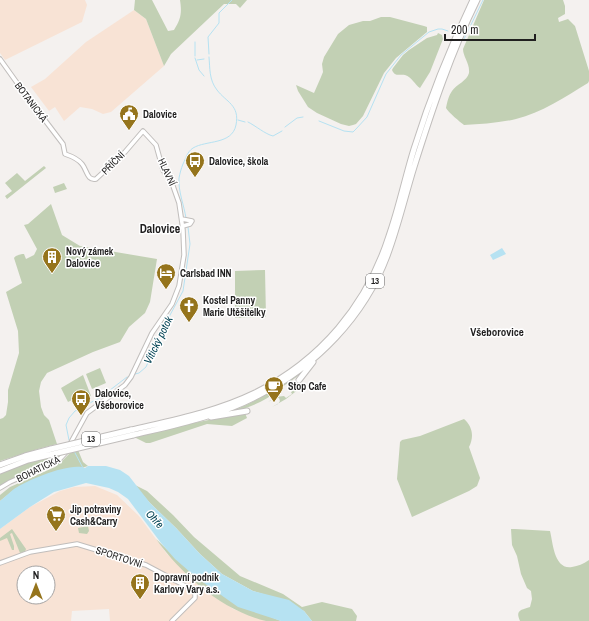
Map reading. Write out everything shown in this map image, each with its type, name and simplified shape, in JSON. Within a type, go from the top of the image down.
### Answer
[{"type":"highway","name":"13","points":[[0,465],[25,456],[132,432],[193,416],[227,405],[256,392],[288,373],[313,354],[340,327],[365,292],[382,256],[432,97],[472,0]]},
{"type":"highway","name":"13","points":[[132,432],[195,420],[258,396],[290,377],[317,357],[344,329],[369,294],[386,258],[442,83],[478,0]]},
{"type":"highway","points":[[299,380],[317,357]]},
{"type":"highway","points":[[195,420],[247,411]]},
{"type":"highway","name":"13","points":[[0,471],[52,451]]},
{"type":"street","name":"BOTANICKÁ","points":[[0,59],[63,144],[65,154]]},
{"type":"street","name":"PŘÍČNÍ","points":[[65,154],[76,159],[82,164],[90,178],[93,180],[96,179],[125,152],[143,131]]},
{"type":"street","name":"HLAVNÍ","points":[[143,131],[156,145],[163,170],[177,194],[187,221]]},
{"type":"street","name":"BOHATICKÁ","points":[[0,488],[62,458],[67,452],[87,413],[125,385],[152,333],[172,304],[179,286],[184,255],[184,225],[187,221]]},
{"type":"street","points":[[184,225],[187,221]]},
{"type":"street","name":"SPORTOVNÍ","points":[[0,563],[30,552],[76,544],[146,565],[195,592],[195,598],[172,621]]},
{"type":"shaded area","points":[[0,0],[85,0],[87,5],[82,22],[5,60],[0,53]]},
{"type":"shaded area","points":[[134,10],[146,19],[164,66],[111,112],[103,114],[92,109],[80,107],[64,121],[55,107],[49,111],[31,87],[45,79],[86,42]]},
{"type":"shaded area","points":[[95,486],[117,495],[139,516],[167,554],[233,609],[267,621],[110,621],[109,609],[72,611],[71,621],[0,621],[0,529],[30,507],[60,491],[74,487]]},
{"type":"green space","points":[[135,0],[152,0],[168,31],[174,30],[180,19],[180,0],[247,0],[240,8],[236,4],[224,4],[171,54],[164,66],[146,19],[134,10]]},
{"type":"green space","points":[[484,0],[563,0],[565,14],[558,18],[559,22],[568,19],[575,26],[589,71],[588,83],[535,113],[497,122],[462,124],[446,108],[451,93],[468,76],[468,66],[463,49]]},
{"type":"green space","points":[[381,17],[390,17],[424,26],[427,27],[427,32],[396,58],[384,73],[363,116],[356,124],[349,126],[317,113],[308,107],[296,85],[314,93],[323,72],[322,64],[324,57],[338,34],[349,25],[363,21],[370,21]]},
{"type":"green space","points":[[438,33],[442,35],[443,39],[430,72],[420,88],[407,76],[393,72],[393,68],[403,55],[427,38],[437,35]]},
{"type":"green space","points":[[44,166],[46,168],[7,199],[5,196],[12,191],[5,183],[17,173],[25,181]]},
{"type":"green space","points":[[64,183],[67,189],[55,193],[53,187]]},
{"type":"green space","points":[[51,204],[62,235],[80,246],[157,259],[150,302],[145,313],[129,327],[120,342],[93,352],[47,373],[41,382],[39,391],[41,407],[44,415],[49,420],[57,444],[0,461],[0,419],[6,415],[8,390],[19,353],[18,331],[6,292],[22,283],[14,258],[17,255],[24,254],[26,259],[34,255],[37,249],[24,225],[28,224]]},
{"type":"green space","points":[[265,270],[266,317],[235,318],[235,271]]},
{"type":"green space","points":[[100,368],[106,383],[92,389],[86,374]]},
{"type":"green space","points":[[301,373],[273,395],[260,402],[223,414],[273,391]]},
{"type":"green space","points":[[83,375],[91,396],[79,402],[76,398],[68,402],[61,388]]},
{"type":"green space","points":[[298,384],[300,386],[299,389],[286,399],[278,403],[280,401],[279,398],[275,398],[268,402],[275,397],[284,396],[286,398],[292,394],[291,392],[299,387],[298,385],[296,386]]},
{"type":"green space","points":[[245,413],[247,418],[232,426],[207,424],[150,443],[146,443],[134,437],[193,423]]},
{"type":"green space","points":[[464,419],[472,432],[472,440],[469,447],[480,478],[477,486],[412,517],[397,479],[400,442],[402,440],[420,436]]},
{"type":"green space","points":[[78,450],[83,462],[88,466],[15,489],[0,501],[0,495],[10,487],[55,467],[71,452]]},
{"type":"green space","points":[[64,454],[54,461],[0,486],[0,473],[24,464]]},
{"type":"green space","points":[[133,484],[147,491],[194,537],[240,576],[283,594],[302,607],[322,602],[352,609],[357,616],[356,621],[312,621],[304,611],[253,591],[222,574],[200,554]]},
{"type":"green space","points":[[88,526],[89,531],[87,534],[79,533],[78,528]]},
{"type":"green space","points":[[12,529],[26,549],[25,552],[20,553],[12,533],[10,534],[14,550],[12,550],[7,538],[0,541],[0,538]]},
{"type":"green space","points":[[511,529],[550,531],[555,555],[561,564],[566,567],[583,564],[589,560],[589,621],[520,621],[518,615],[520,611],[530,607],[532,599],[531,591],[527,588],[521,574],[517,556],[512,545]]},
{"type":"green space","points":[[156,539],[197,578],[266,615],[281,621],[266,621],[249,616],[219,600],[204,590],[178,566]]},
{"type":"water","points":[[502,248],[506,254],[493,260],[490,255]]},
{"type":"water","name":"Ohře","points":[[88,466],[106,466],[120,470],[129,476],[150,503],[200,554],[222,574],[253,591],[289,600],[304,611],[312,621],[281,621],[238,607],[197,578],[175,559],[128,499],[109,488],[86,483],[54,492],[0,529],[0,501],[14,489],[49,473],[70,467],[85,468]]},
{"type":"waterway","name":"Vitický potok","points":[[209,54],[208,37],[219,23],[219,13],[232,0]]},
{"type":"waterway","points":[[464,39],[483,0]]},
{"type":"waterway","points":[[319,121],[344,131],[353,132],[367,117],[386,74],[401,55],[429,32],[438,29],[448,31]]},
{"type":"waterway","points":[[195,42],[195,56]]},
{"type":"waterway","name":"Vitický potok","points":[[186,218],[180,193],[179,178],[189,151],[198,146],[224,139],[234,131],[236,125],[237,118],[234,108],[214,86],[210,74],[209,57]]},
{"type":"waterway","points":[[195,58],[199,70],[204,76]]},
{"type":"waterway","points":[[197,60],[204,59]]},
{"type":"waterway","points":[[285,127],[297,118],[303,117]]},
{"type":"waterway","points":[[238,120],[245,122]]},
{"type":"waterway","points":[[248,122],[273,136],[282,131]]},
{"type":"waterway","name":"Vitický potok","points":[[135,374],[139,373],[146,367],[163,328],[183,291],[190,244],[188,227]]},
{"type":"waterway","name":"Vitický potok","points":[[69,440],[66,425],[69,418],[75,411],[101,397],[127,377]]},
{"type":"waterway","name":"Vitický potok","points":[[74,451],[83,468]]},
{"type":"place","name":"Dalovice","points":[[129,131]]},
{"type":"place","name":"Dalovice, škola","points":[[195,178]]},
{"type":"place","name":"Nový zámek Dalovice","points":[[52,274]]},
{"type":"place","name":"Carlsbad INN","points":[[166,290]]},
{"type":"place","name":"Kostel Panny Marie Utěšitelky","points":[[189,323]]},
{"type":"place","name":"Stop Cafe","points":[[274,403]]},
{"type":"place","name":"Dalovice, Všeborovice","points":[[81,416]]},
{"type":"place","name":"Jip potraviny Cash&Carry","points":[[56,532]]},
{"type":"place","name":"Dopravní podnik Karlovy Vary a.s.","points":[[140,600]]},
{"type":"district","name":"Dalovice","points":[[160,229]]},
{"type":"district","name":"Všeborovice","points":[[497,332]]}]
